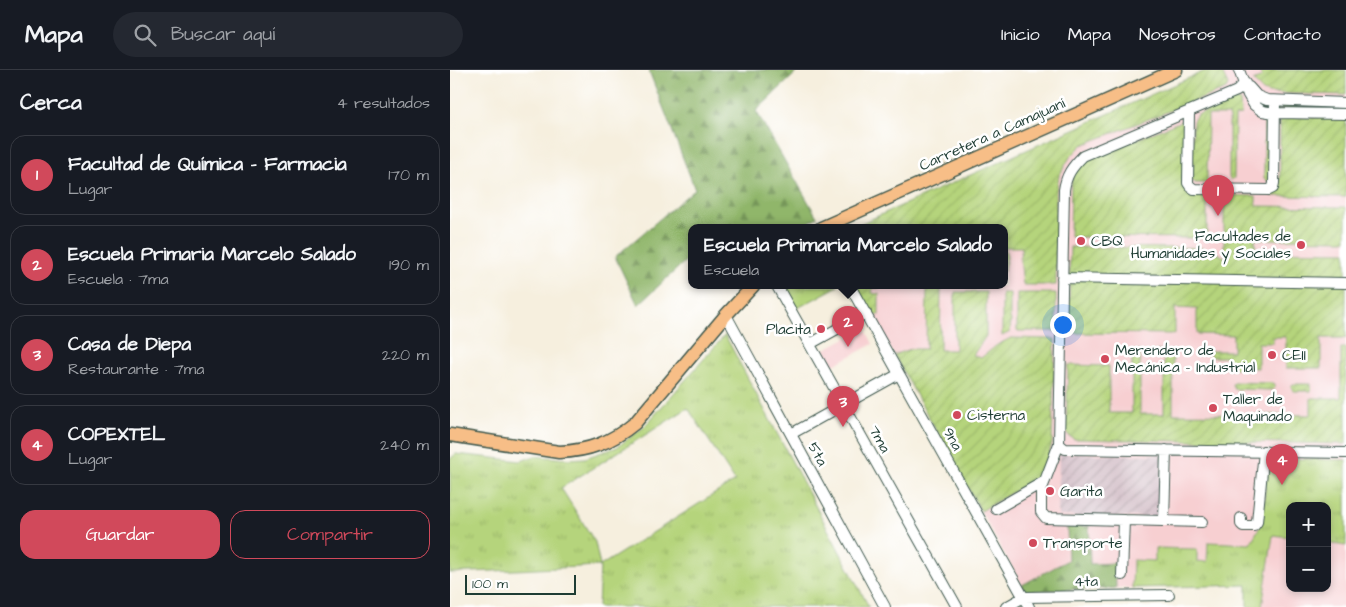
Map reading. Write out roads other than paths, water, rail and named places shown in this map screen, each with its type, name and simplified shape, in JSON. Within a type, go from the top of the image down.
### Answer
[{"type":"main road","name":"Carretera a Camajuaní","points":[[830,224],[1176,70]]},
{"type":"main road","points":[[450,435],[559,452],[584,450],[608,442],[636,423],[726,315],[750,289]]},
{"type":"street","points":[[1239,70],[1248,94],[1254,104],[1262,111],[1275,113],[1346,114]]},
{"type":"street","points":[[1245,82],[1257,96],[1267,100],[1346,103]]},
{"type":"street","points":[[1202,522],[1046,518],[1041,512],[1041,491],[1059,444],[1064,190],[1066,178],[1072,166],[1083,156],[1237,91],[1245,82]]},
{"type":"street","points":[[1189,111],[1188,183],[1190,186],[1194,189],[1269,190],[1273,188],[1274,183],[1275,101]]},
{"type":"street","points":[[1062,278],[1346,283]]},
{"type":"street","name":"7ma","points":[[780,289],[957,607]]},
{"type":"street","name":"9na","points":[[852,289],[1029,607]]},
{"type":"street","points":[[810,344],[866,313]]},
{"type":"street","name":"5ta","points":[[726,315],[885,607]]},
{"type":"street","points":[[791,434],[899,374]]},
{"type":"street","points":[[1059,444],[1065,449],[1346,453]]},
{"type":"street","points":[[1164,522],[1166,450]]},
{"type":"street","points":[[1241,518],[1243,526],[1254,526],[1257,522],[1256,493],[1264,451]]},
{"type":"street","points":[[996,509],[1045,481]]},
{"type":"street","points":[[1122,575],[1124,520]]},
{"type":"street","name":"4ta","points":[[1006,607],[1024,597],[1169,595]]},
{"type":"street","points":[[1082,596],[1088,607]]},
{"type":"place","name":"Facultad de Química - Farmacia","points":[[1218,216]]},
{"type":"place","name":"CBQ","points":[[1081,241]]},
{"type":"place","name":"Facultades de Humanidades y Sociales","points":[[1301,245]]},
{"type":"place","name":"Placita","points":[[821,329]]},
{"type":"place","name":"Escuela Primaria Marcelo Salado","points":[[848,347]]},
{"type":"place","name":"CEII","points":[[1272,355]]},
{"type":"place","name":"Merendero de Mecánica - Industrial","points":[[1105,359]]},
{"type":"place","name":"Taller de Maquinado","points":[[1213,408]]},
{"type":"place","name":"Cisterna","points":[[957,415]]},
{"type":"place","name":"Casa de Diepa","points":[[843,427]]},
{"type":"place","name":"COPEXTEL","points":[[1282,485]]},
{"type":"place","name":"Garita","points":[[1050,491]]},
{"type":"place","name":"Transporte","points":[[1033,543]]}]
